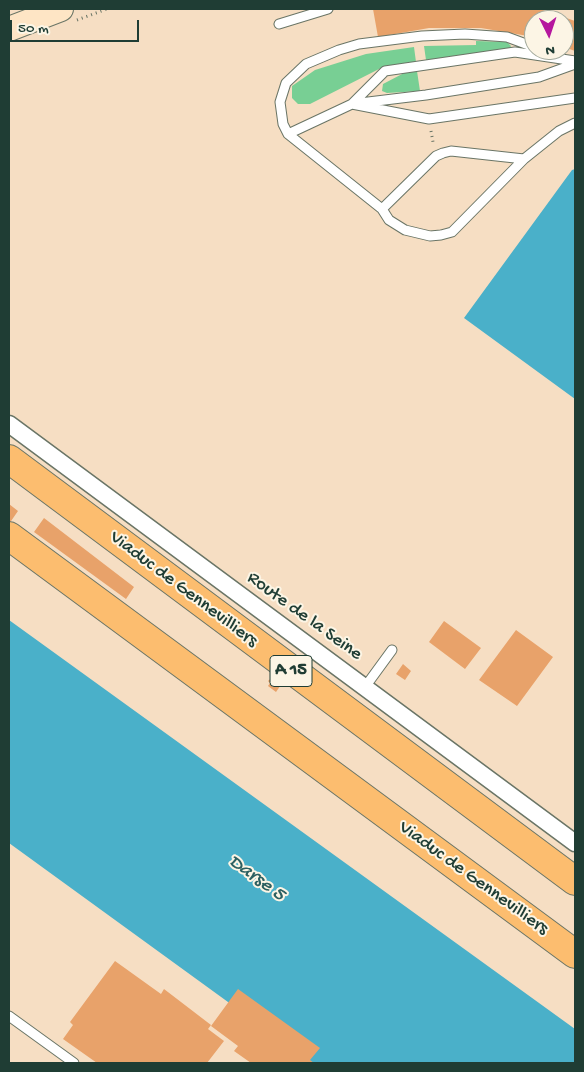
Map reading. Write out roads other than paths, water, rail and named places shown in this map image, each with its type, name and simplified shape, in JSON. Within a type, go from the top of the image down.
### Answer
[{"type":"highway","name":"Viaduc de Gennevilliers","points":[[9,458],[575,881]]},
{"type":"highway","name":"Viaduc de Gennevilliers","points":[[9,536],[575,954]]},
{"type":"main road","points":[[9,29],[61,9]]},
{"type":"street","name":"Route de la Seine","points":[[9,424],[575,843]]},
{"type":"lane","points":[[279,24],[328,9]]},
{"type":"lane","points":[[524,43],[507,38],[465,34],[422,36],[359,44],[306,64],[286,82],[280,102],[280,113],[288,134],[382,209],[389,220],[405,230],[441,236],[452,232],[524,159],[559,131],[575,123]]},
{"type":"lane","points":[[352,104],[385,71],[515,52],[575,62]]},
{"type":"lane","points":[[288,134],[352,104],[426,95],[539,77],[575,62]]},
{"type":"lane","points":[[352,104],[429,119],[575,98]]},
{"type":"lane","points":[[382,209],[436,156],[443,153],[451,151],[524,159]]},
{"type":"lane","points":[[365,688],[392,650]]},
{"type":"lane","points":[[9,1016],[74,1063]]},
{"type":"water","points":[[575,169],[575,399],[464,318],[572,170]]},
{"type":"water","name":"Darse 5","points":[[9,620],[575,1029],[575,1063],[312,1063],[9,843]]}]
